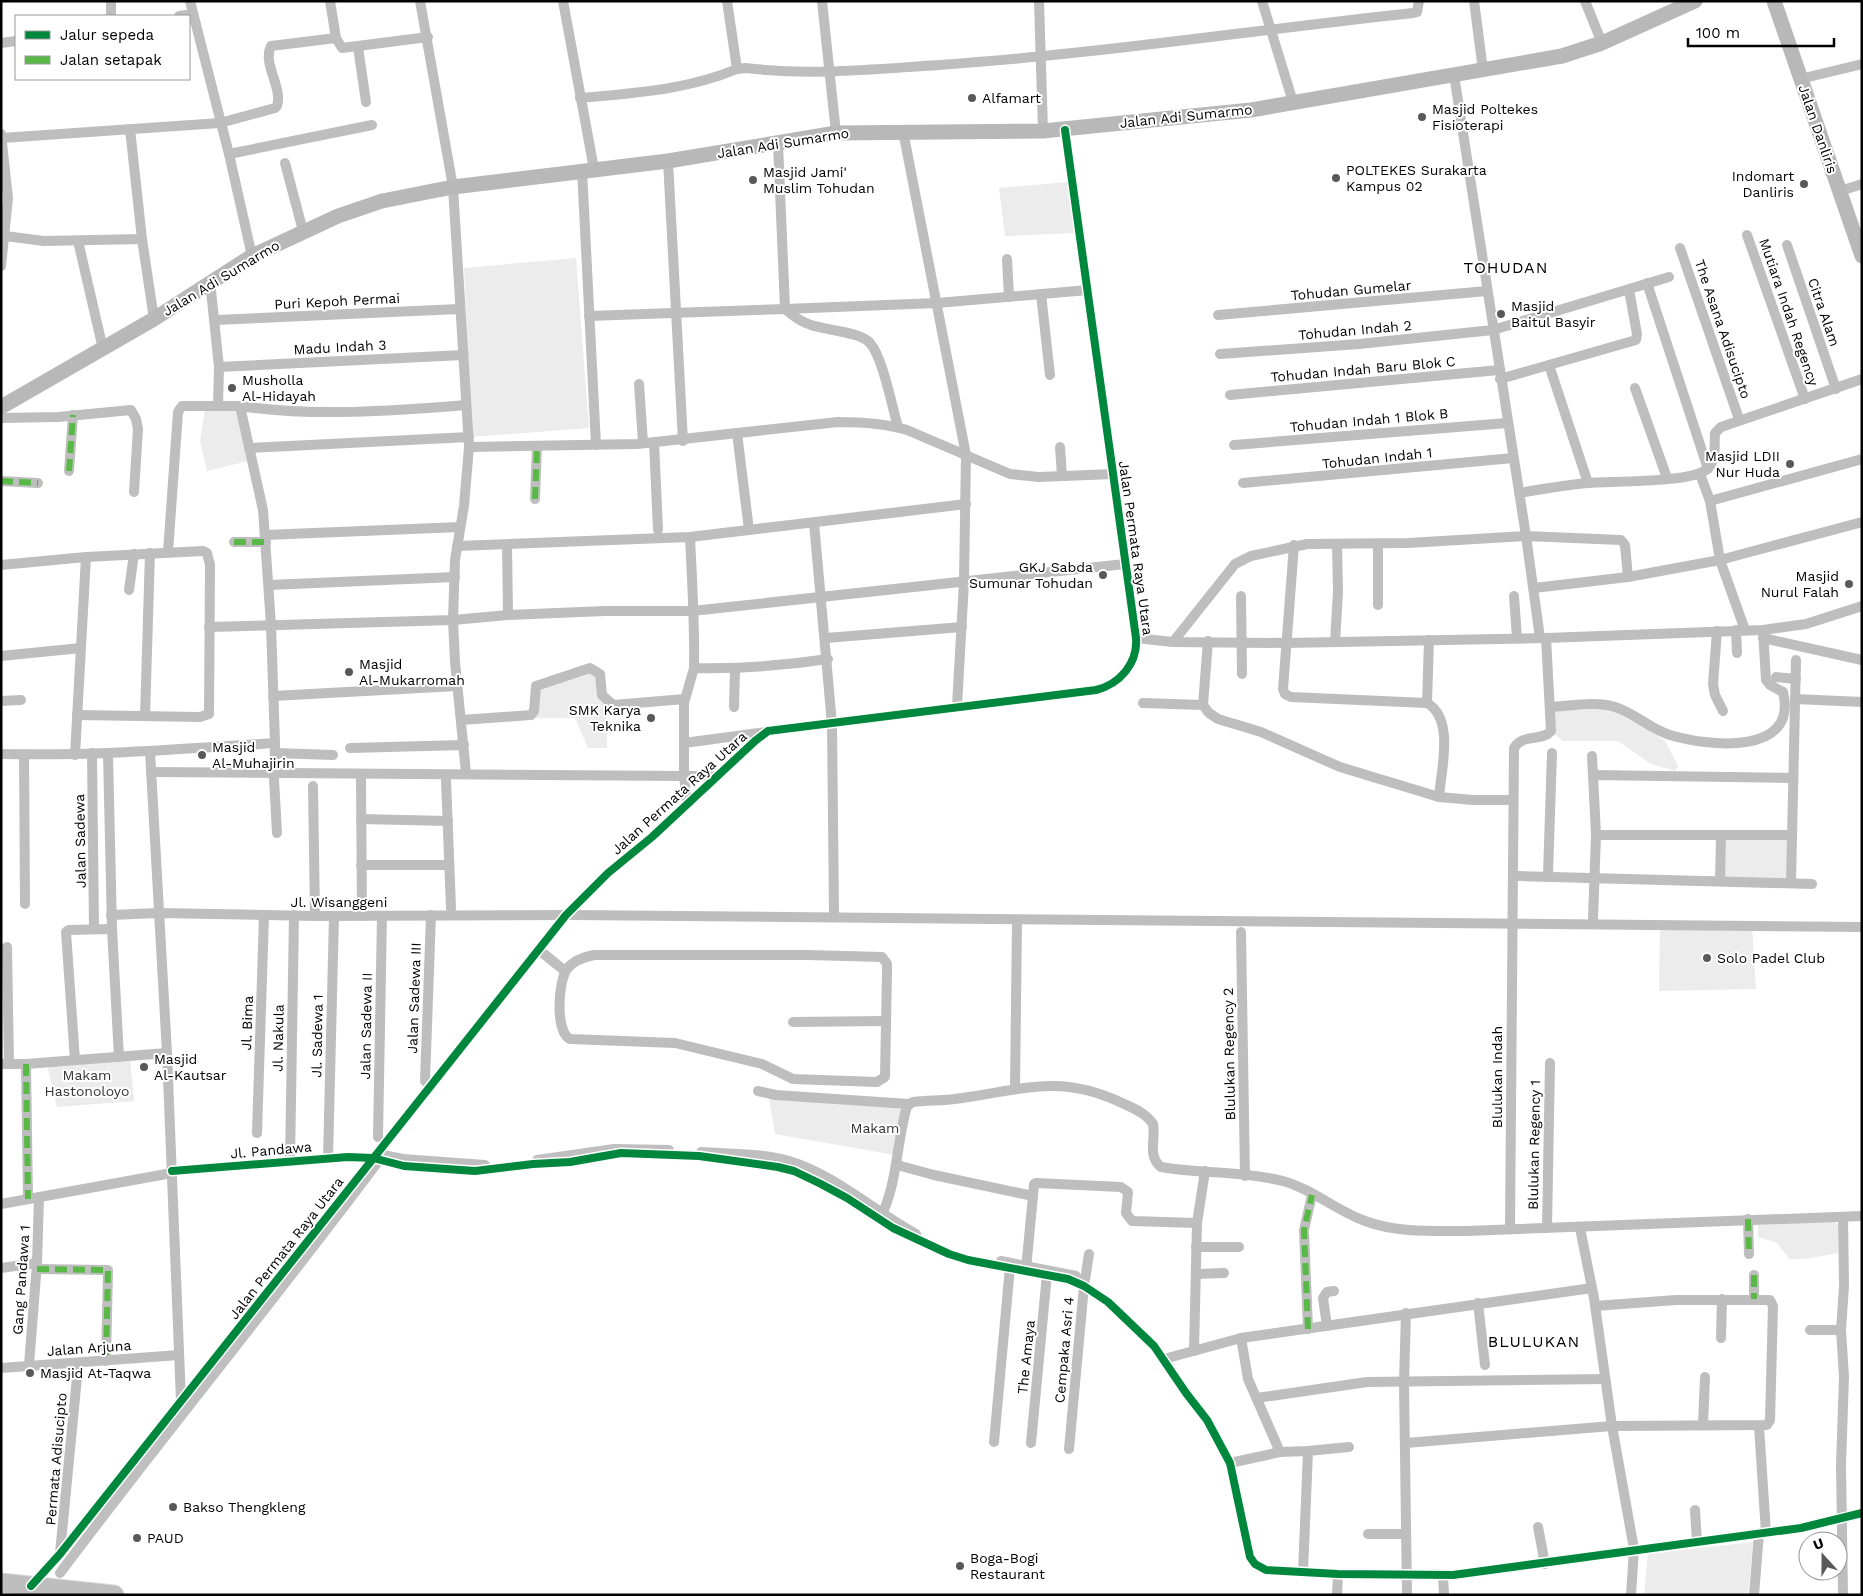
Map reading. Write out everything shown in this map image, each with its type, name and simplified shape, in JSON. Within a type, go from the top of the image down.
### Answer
[{"type":"highway","points":[[1,1583],[114,1595]]},
{"type":"main road","name":"Jalan Adi Sumarmo","points":[[1,408],[154,319],[210,281],[252,256],[303,231],[382,201],[453,187],[668,161],[836,133],[1065,130],[1250,110],[1292,102],[1456,83],[1483,70],[1562,56],[1602,43],[1671,6],[1695,1]]},
{"type":"main road","name":"Jalan Danliris","points":[[1774,1],[1840,191],[1859,237],[1862,256]]},
{"type":"street","points":[[111,1],[111,15]]},
{"type":"street","points":[[190,1],[229,154],[252,256]]},
{"type":"street","points":[[330,1],[336,38],[342,48],[428,37]]},
{"type":"street","points":[[420,1],[428,37],[453,187],[459,309],[469,442],[467,482],[457,546],[453,620],[457,686],[466,773]]},
{"type":"street","points":[[563,1],[580,98],[588,170],[589,316],[596,445]]},
{"type":"street","points":[[727,1],[737,69]]},
{"type":"street","points":[[822,1],[828,72],[836,133]]},
{"type":"street","points":[[1039,1],[1043,131]]},
{"type":"street","points":[[1262,1],[1292,102]]},
{"type":"street","points":[[580,98],[647,92],[703,82],[737,69],[746,68],[828,72],[1040,58],[1413,13],[1417,12],[1419,1]]},
{"type":"street","points":[[1474,1],[1483,70]]},
{"type":"street","points":[[1585,1],[1602,43]]},
{"type":"street","points":[[186,15],[193,14]]},
{"type":"street","points":[[1,266],[8,198],[2,142],[130,129],[220,123],[277,106],[278,97],[269,55],[271,46],[336,38]]},
{"type":"street","points":[[1,43],[15,41]]},
{"type":"street","points":[[358,47],[366,102]]},
{"type":"street","points":[[1800,79],[1862,64]]},
{"type":"street","points":[[1456,83],[1512,458],[1520,493],[1543,638],[1550,707],[1608,705],[1626,711],[1670,735],[1720,742],[1743,743],[1758,740],[1781,724],[1784,713],[1783,692],[1770,685],[1766,680],[1763,634]]},
{"type":"street","points":[[229,154],[372,125]]},
{"type":"street","points":[[130,129],[142,240],[154,319]]},
{"type":"street","name":"Jalan Permata Raya Utara","points":[[31,1586],[60,1554],[541,951],[608,873],[652,837],[687,802],[768,731],[957,706],[1078,693],[1111,685],[1132,662],[1137,652],[1136,638],[1065,130]]},
{"type":"street","points":[[903,131],[966,455],[964,582],[957,706]]},
{"type":"street","points":[[778,143],[785,309],[796,318],[811,326],[864,339],[871,344],[882,370],[898,427]]},
{"type":"street","points":[[668,161],[683,440]]},
{"type":"street","points":[[285,163],[303,231]]},
{"type":"street","points":[[1840,191],[1862,184]]},
{"type":"street","points":[[4,233],[44,241],[142,240]]},
{"type":"street","name":"Mutiara Indah Regency","points":[[1747,235],[1805,399]]},
{"type":"street","points":[[78,241],[103,349]]},
{"type":"street","name":"Citra Alam","points":[[1787,245],[1836,389]]},
{"type":"street","name":"The Asana Adisucipto","points":[[1680,248],[1740,419]]},
{"type":"street","points":[[1007,258],[1009,297]]},
{"type":"street","name":"Tohudan Indah 2","points":[[1220,354],[1358,344],[1493,330],[1669,277]]},
{"type":"street","points":[[210,281],[216,320],[219,367],[218,406]]},
{"type":"street","points":[[1647,284],[1704,471],[1720,560],[1740,630],[1737,653]]},
{"type":"street","points":[[589,316],[937,303],[1088,290]]},
{"type":"street","name":"Tohudan Indah Baru Blok C","points":[[1230,395],[1500,375],[1548,365],[1636,340],[1637,334],[1629,290]]},
{"type":"street","name":"Tohudan Gumelar","points":[[1218,315],[1487,292]]},
{"type":"street","points":[[1042,294],[1050,375]]},
{"type":"street","name":"Puri Kepoh Permai","points":[[216,320],[459,309]]},
{"type":"street","name":"Madu Indah 3","points":[[219,367],[462,355]]},
{"type":"street","points":[[1548,365],[1588,483]]},
{"type":"street","points":[[1704,471],[1715,450],[1715,433],[1721,427],[1862,379]]},
{"type":"street","points":[[638,384],[648,443],[658,530]]},
{"type":"street","points":[[1634,388],[1667,478]]},
{"type":"street","points":[[168,552],[178,412],[182,406],[240,406],[280,411],[396,409],[466,405]]},
{"type":"street","points":[[240,406],[263,510],[271,625],[277,833]]},
{"type":"street","points":[[1,418],[73,415],[128,410],[133,412],[138,429],[134,492]]},
{"type":"street","points":[[69,470],[73,415]]},
{"type":"street","points":[[249,448],[469,442],[537,446],[648,443],[838,422],[864,422],[898,427],[1010,474],[1030,477],[1113,474]]},
{"type":"street","name":"Tohudan Indah 1 Blok B","points":[[1234,445],[1507,423]]},
{"type":"street","points":[[737,433],[749,530]]},
{"type":"street","points":[[535,498],[537,446]]},
{"type":"street","points":[[1060,448],[1062,476]]},
{"type":"street","name":"Tohudan Indah 1","points":[[1243,483],[1512,458]]},
{"type":"street","points":[[1710,501],[1862,459]]},
{"type":"street","points":[[1520,493],[1588,483],[1667,478],[1704,471]]},
{"type":"street","points":[[1,481],[38,483]]},
{"type":"street","points":[[457,546],[690,537],[966,504]]},
{"type":"street","points":[[1534,588],[1628,578],[1720,560],[1862,522]]},
{"type":"street","points":[[814,523],[828,659],[832,724],[834,913]]},
{"type":"street","points":[[234,542],[265,538],[460,527]]},
{"type":"street","points":[[1170,641],[1236,564],[1251,556],[1294,545],[1378,544],[1526,536],[1621,540],[1624,545],[1628,578]]},
{"type":"street","points":[[687,802],[684,776],[685,700],[694,668],[695,628],[692,611],[690,537]]},
{"type":"street","points":[[1378,544],[1378,605]]},
{"type":"street","points":[[507,545],[508,615]]},
{"type":"street","points":[[1294,545],[1284,689],[1290,697],[1427,703],[1438,712],[1444,726],[1439,797]]},
{"type":"street","points":[[1335,642],[1338,592],[1337,545]]},
{"type":"street","points":[[1,565],[150,553],[203,551],[207,553],[210,565],[209,714],[200,717],[77,715]]},
{"type":"street","points":[[145,716],[150,553]]},
{"type":"street","points":[[128,590],[134,554]]},
{"type":"street","points":[[75,755],[86,557]]},
{"type":"street","points":[[209,627],[453,620],[508,615],[605,611],[692,611],[1125,564]]},
{"type":"street","points":[[269,585],[456,578]]},
{"type":"street","points":[[1241,596],[1242,674]]},
{"type":"street","points":[[1514,596],[1517,638]]},
{"type":"street","points":[[1763,634],[1799,626],[1862,606]]},
{"type":"street","points":[[826,638],[962,627]]},
{"type":"street","points":[[1136,638],[1170,641],[1286,643],[1543,638],[1740,630],[1763,634],[1862,660]]},
{"type":"street","points":[[1717,631],[1713,684],[1715,695],[1723,711]]},
{"type":"street","points":[[1427,703],[1429,640]]},
{"type":"street","points":[[1208,642],[1203,704],[1213,717],[1226,723],[1261,732],[1340,767],[1439,797],[1473,800],[1513,800]]},
{"type":"street","points":[[1,656],[81,648]]},
{"type":"street","points":[[694,668],[735,669],[783,666],[828,659]]},
{"type":"street","points":[[1791,882],[1796,660]]},
{"type":"street","points":[[461,720],[531,715],[534,711],[536,686],[590,668],[600,674],[602,695],[613,704],[685,700]]},
{"type":"street","points":[[734,706],[735,669]]},
{"type":"street","points":[[1776,676],[1796,679]]},
{"type":"street","points":[[273,696],[457,686]]},
{"type":"street","points":[[1795,699],[1862,702]]},
{"type":"street","points":[[1,701],[21,700]]},
{"type":"street","points":[[1143,703],[1203,704]]},
{"type":"street","name":"Blulukan Indah","points":[[1510,1229],[1511,924],[1514,748],[1523,739],[1550,733],[1550,707]]},
{"type":"street","points":[[684,743],[768,731]]},
{"type":"street","points":[[350,748],[464,746]]},
{"type":"street","points":[[1,754],[75,755],[150,750],[275,748],[333,755]]},
{"type":"street","points":[[150,750],[167,1053],[181,1401]]},
{"type":"street","name":"Jalan Sadewa","points":[[92,753],[94,793],[94,929]]},
{"type":"street","points":[[108,753],[111,915],[119,1057]]},
{"type":"street","points":[[1548,875],[1552,753]]},
{"type":"street","points":[[24,754],[25,904]]},
{"type":"street","points":[[1592,756],[1596,835],[1593,919]]},
{"type":"street","points":[[151,772],[716,776]]},
{"type":"street","points":[[1593,775],[1792,778]]},
{"type":"street","points":[[360,779],[362,916]]},
{"type":"street","points":[[446,780],[451,908]]},
{"type":"street","points":[[313,786],[315,916]]},
{"type":"street","points":[[94,793],[108,793]]},
{"type":"street","points":[[361,819],[448,821]]},
{"type":"street","points":[[94,829],[110,829]]},
{"type":"street","points":[[1596,835],[1792,835]]},
{"type":"street","points":[[1720,881],[1721,836]]},
{"type":"street","points":[[361,865],[449,865]]},
{"type":"street","points":[[1519,876],[1548,875],[1812,884]]},
{"type":"street","name":"Jl. Wisanggeni","points":[[111,915],[158,912],[315,916],[573,915],[1016,921],[1862,927]]},
{"type":"street","name":"Jl. Bima","points":[[257,1132],[264,915]]},
{"type":"street","name":"Jl. Nakula","points":[[290,1161],[294,915]]},
{"type":"street","name":"Jalan Sadewa III","points":[[425,1081],[430,915]]},
{"type":"street","name":"Jl. Sadewa 1","points":[[328,1158],[334,916]]},
{"type":"street","name":"Jalan Sadewa II","points":[[378,1137],[382,916]]},
{"type":"street","points":[[1015,1088],[1016,921]]},
{"type":"street","points":[[75,1060],[66,932],[69,930],[112,929]]},
{"type":"street","name":"Blulukan Regency 2","points":[[1241,932],[1245,1176]]},
{"type":"street","points":[[7,947],[5,1064],[167,1053]]},
{"type":"street","points":[[541,951],[565,971]]},
{"type":"street","points":[[594,955],[879,956],[884,959],[887,967],[885,1074],[881,1081],[793,1079],[762,1064],[675,1043],[568,1038],[564,1034],[560,1021],[560,985],[565,971],[574,962],[594,955]]},
{"type":"street","points":[[793,1022],[885,1021]]},
{"type":"street","name":"Blulukan Regency 1","points":[[1546,1228],[1550,1062]]},
{"type":"street","points":[[26,1064],[28,1199]]},
{"type":"street","points":[[758,1091],[776,1096],[853,1098],[909,1104],[965,1098],[1015,1088],[1070,1087],[1103,1094],[1148,1118],[1154,1129],[1154,1159],[1162,1167],[1286,1182],[1366,1221],[1383,1226],[1429,1231],[1580,1228],[1748,1219],[1862,1216]]},
{"type":"street","points":[[880,1217],[886,1205],[898,1164],[906,1108],[909,1104]]},
{"type":"street","name":"Jl. Pandawa","points":[[1,1204],[172,1172],[328,1158],[377,1159],[404,1166],[475,1171],[570,1162],[621,1153],[699,1156],[794,1171],[847,1198],[910,1237],[949,1254],[968,1260],[1010,1268],[1026,1266],[1084,1286],[1108,1302],[1154,1346],[1207,1420],[1230,1463],[1242,1527],[1252,1561],[1266,1570],[1338,1574],[1443,1575],[1545,1564],[1634,1549],[1801,1528],[1862,1513]]},
{"type":"street","points":[[898,1164],[934,1175],[1033,1196]]},
{"type":"street","points":[[1194,1351],[1197,1223],[1206,1171]]},
{"type":"street","points":[[1026,1266],[1034,1184],[1036,1183],[1121,1188],[1128,1192],[1126,1213],[1132,1221],[1197,1223]]},
{"type":"street","points":[[1308,1329],[1304,1230],[1312,1195]]},
{"type":"street","name":"Gang Pandawa 1","points":[[29,1365],[37,1266],[39,1197]]},
{"type":"street","points":[[1843,1217],[1844,1286],[1841,1330],[1844,1378],[1841,1465],[1843,1595]]},
{"type":"street","points":[[1748,1219],[1749,1254]]},
{"type":"street","points":[[1580,1228],[1592,1288],[1612,1426],[1634,1549],[1631,1595]]},
{"type":"street","points":[[1196,1247],[1238,1247]]},
{"type":"street","name":"Cempaka Asri 4","points":[[1070,1449],[1084,1286],[1089,1254]]},
{"type":"street","points":[[1,1268],[37,1266],[108,1270],[106,1361]]},
{"type":"street","points":[[994,1442],[1010,1268]]},
{"type":"street","points":[[1196,1274],[1224,1273]]},
{"type":"street","name":"The Amaya","points":[[1031,1443],[1048,1274]]},
{"type":"street","points":[[1754,1275],[1754,1299]]},
{"type":"street","points":[[1164,1359],[1241,1338],[1592,1288]]},
{"type":"street","points":[[1327,1326],[1323,1298],[1327,1292],[1334,1291]]},
{"type":"street","points":[[1406,1443],[1612,1426],[1767,1425],[1770,1420],[1773,1306],[1768,1299],[1676,1300],[1595,1306]]},
{"type":"street","points":[[1720,1338],[1722,1300]]},
{"type":"street","points":[[1478,1304],[1485,1365]]},
{"type":"street","points":[[1406,1313],[1404,1383],[1407,1595]]},
{"type":"street","points":[[1810,1330],[1841,1330]]},
{"type":"street","points":[[1241,1338],[1248,1378],[1280,1452]]},
{"type":"street","name":"Jalan Arjuna","points":[[1,1368],[179,1355]]},
{"type":"street","name":"Permata Adisucipto","points":[[60,1554],[78,1367]]},
{"type":"street","points":[[1703,1425],[1705,1377]]},
{"type":"street","points":[[1257,1398],[1367,1382],[1605,1379]]},
{"type":"street","points":[[1754,1595],[1763,1533],[1759,1426]]},
{"type":"street","points":[[1230,1463],[1280,1452],[1349,1446]]},
{"type":"street","points":[[1302,1572],[1308,1451]]},
{"type":"street","points":[[1695,1510],[1697,1542]]},
{"type":"street","points":[[1538,1527],[1545,1564]]},
{"type":"street","points":[[1368,1534],[1406,1534]]},
{"type":"street","points":[[1337,1595],[1338,1574]]},
{"type":"street","points":[[1443,1575],[1444,1595]]},
{"type":"green space","points":[[1067,182],[1075,233],[1005,236],[999,188]]},
{"type":"green space","points":[[576,258],[589,428],[472,437],[464,268]]},
{"type":"green space","points":[[237,408],[248,461],[207,471],[200,441],[205,409]]},
{"type":"green space","points":[[595,671],[606,703],[607,748],[588,748],[575,718],[536,718],[536,690]]},
{"type":"green space","points":[[1612,709],[1635,721],[1665,741],[1678,766],[1675,771],[1651,764],[1618,741],[1563,741],[1553,733],[1554,710]]},
{"type":"green space","points":[[1788,837],[1788,880],[1723,878],[1724,839]]},
{"type":"green space","name":"Solo Padel Club","points":[[1752,926],[1756,989],[1659,991],[1660,927]]},
{"type":"green space","name":"Makam Hastonoloyo","points":[[130,1058],[134,1101],[57,1107],[47,1065]]},
{"type":"green space","name":"Makam","points":[[769,1098],[903,1106],[895,1155],[775,1134]]},
{"type":"green space","points":[[1835,1221],[1839,1226],[1838,1253],[1805,1259],[1789,1259],[1777,1243],[1758,1237],[1758,1225]]},
{"type":"green space","points":[[1753,1542],[1748,1595],[1644,1595],[1648,1554]]},
{"type":"waterway","points":[[537,1160],[614,1149],[669,1150]]},
{"type":"waterway","points":[[701,1152],[768,1156],[805,1167],[838,1184],[916,1234]]},
{"type":"waterway","points":[[60,1573],[383,1155],[403,1159],[485,1165]]},
{"type":"waterway","points":[[1001,1261],[1076,1276]]},
{"type":"marked path","points":[[69,471],[73,415]]},
{"type":"marked path","points":[[535,499],[537,446]]},
{"type":"marked path","points":[[1,481],[38,483]]},
{"type":"marked path","points":[[234,542],[266,542]]},
{"type":"marked path","points":[[26,1064],[28,1199]]},
{"type":"marked path","points":[[1308,1329],[1304,1230],[1312,1195]]},
{"type":"marked path","points":[[1748,1219],[1749,1254]]},
{"type":"marked path","points":[[37,1269],[108,1270],[106,1361]]},
{"type":"marked path","points":[[1754,1275],[1754,1299]]},
{"type":"cycle path","points":[[31,1586],[60,1554],[566,915],[608,873],[652,837],[755,741],[768,731],[1096,690],[1120,678],[1131,664],[1136,647],[1136,638],[1065,130]]},
{"type":"cycle path","points":[[172,1171],[348,1157],[373,1158],[404,1166],[475,1171],[570,1162],[621,1153],[699,1156],[794,1171],[847,1198],[893,1228],[949,1254],[968,1260],[1068,1279],[1084,1286],[1108,1302],[1154,1346],[1207,1420],[1230,1463],[1250,1557],[1255,1564],[1266,1570],[1338,1574],[1453,1575],[1801,1528],[1862,1513]]},
{"type":"place","name":"Alfamart","points":[[972,98]]},
{"type":"place","name":"Masjid Poltekes Fisioterapi","points":[[1422,117]]},
{"type":"place","name":"POLTEKES Surakarta Kampus 02","points":[[1336,178]]},
{"type":"place","name":"Masjid Jami' Muslim Tohudan","points":[[753,180]]},
{"type":"place","name":"Indomart Danliris","points":[[1804,184]]},
{"type":"place","name":"Masjid Baitul Basyir","points":[[1501,314]]},
{"type":"place","name":"Musholla Al-Hidayah","points":[[232,388]]},
{"type":"place","name":"Masjid LDII Nur Huda","points":[[1790,464]]},
{"type":"place","name":"GKJ Sabda Sumunar Tohudan","points":[[1103,575]]},
{"type":"place","name":"Masjid Nurul Falah","points":[[1849,584]]},
{"type":"place","name":"Masjid Al-Mukarromah","points":[[349,672]]},
{"type":"place","name":"SMK Karya Teknika","points":[[651,718]]},
{"type":"place","name":"Masjid Al-Muhajirin","points":[[202,755]]},
{"type":"place","name":"Solo Padel Club","points":[[1707,958]]},
{"type":"place","name":"Masjid Al-Kautsar","points":[[144,1067]]},
{"type":"place","name":"Masjid At-Taqwa","points":[[30,1373]]},
{"type":"place","name":"Bakso Thengkleng","points":[[173,1507]]},
{"type":"place","name":"PAUD","points":[[137,1538]]},
{"type":"place","name":"Boga-Bogi Restaurant","points":[[960,1566]]},
{"type":"district","name":"TOHUDAN","points":[[1506,267]]},
{"type":"district","name":"BLULUKAN","points":[[1534,1341]]}]
